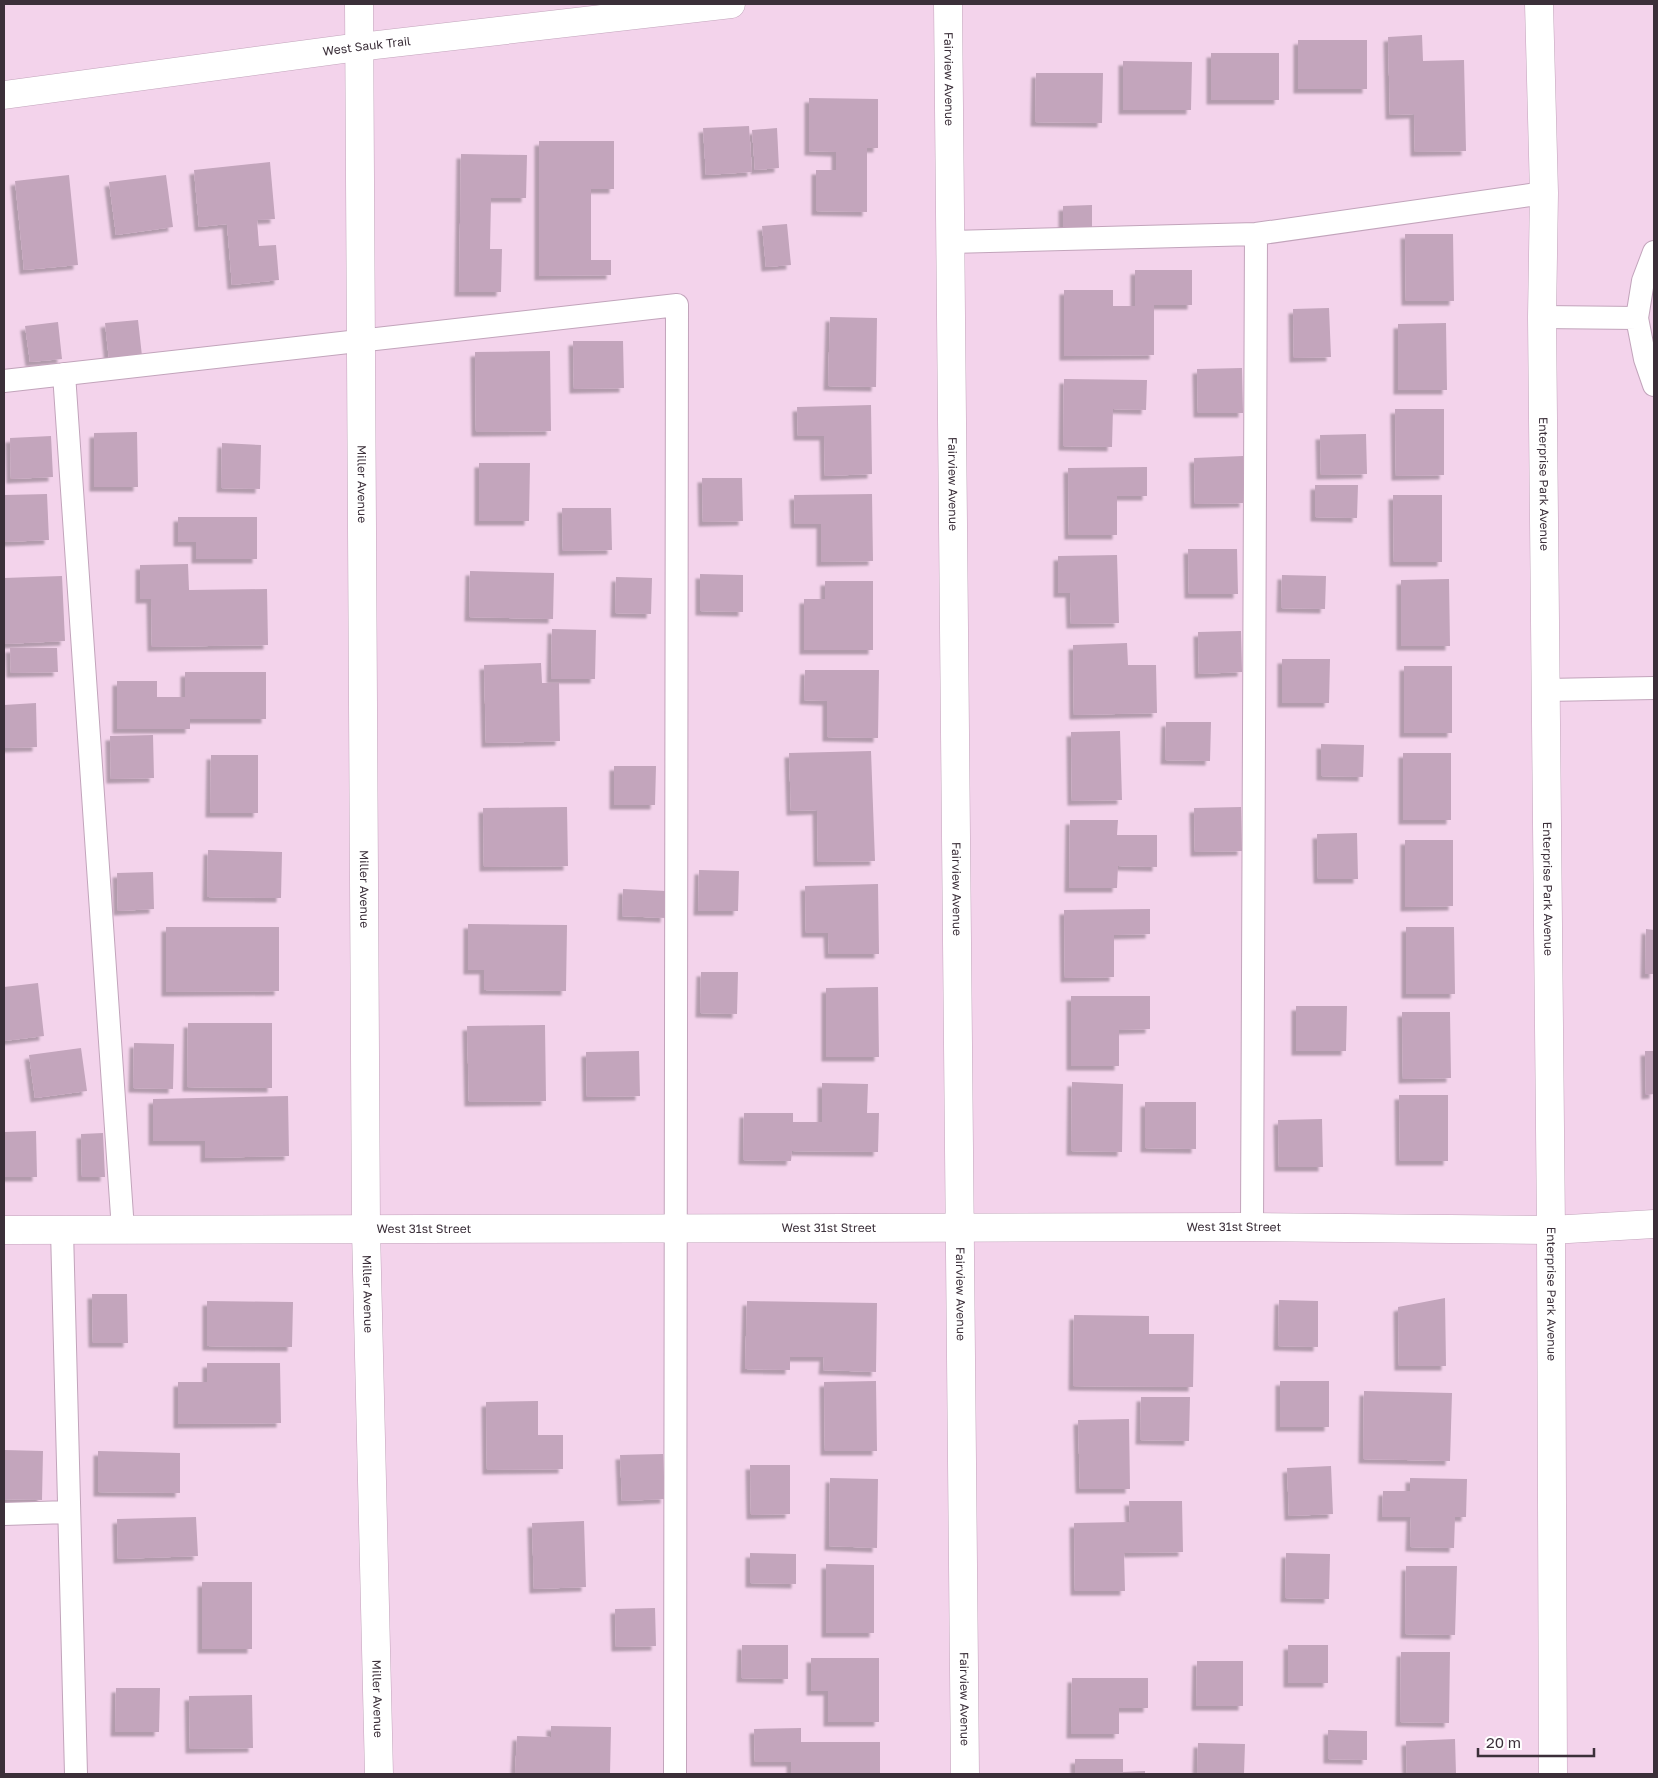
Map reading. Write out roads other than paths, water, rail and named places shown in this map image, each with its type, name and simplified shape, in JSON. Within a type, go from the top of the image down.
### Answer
[{"type":"street","name":"Miller Avenue","points":[[359,4],[366,1230],[379,1774]]},
{"type":"street","name":"West Sauk Trail","points":[[4,95],[359,47],[731,4]]},
{"type":"street","name":"Fairview Avenue","points":[[948,4],[965,1774]]},
{"type":"street","name":"Enterprise Park Avenue","points":[[1539,4],[1544,193],[1542,317],[1553,1774]]},
{"type":"street","name":"West 31st Street","points":[[4,1230],[1252,1227],[1550,1230],[1654,1224]]},
{"type":"lane","points":[[951,242],[1256,234],[1544,193]]},
{"type":"lane","points":[[1252,1227],[1256,234]]},
{"type":"lane","points":[[1654,252],[1643,281],[1637,318],[1645,358],[1654,385]]},
{"type":"lane","points":[[4,381],[677,304],[675,1774]]},
{"type":"lane","points":[[1542,317],[1637,318]]},
{"type":"lane","points":[[64,374],[123,1230]]},
{"type":"lane","points":[[1546,690],[1654,688]]},
{"type":"lane","points":[[62,1230],[76,1774]]},
{"type":"lane","points":[[4,1514],[70,1512]]}]
